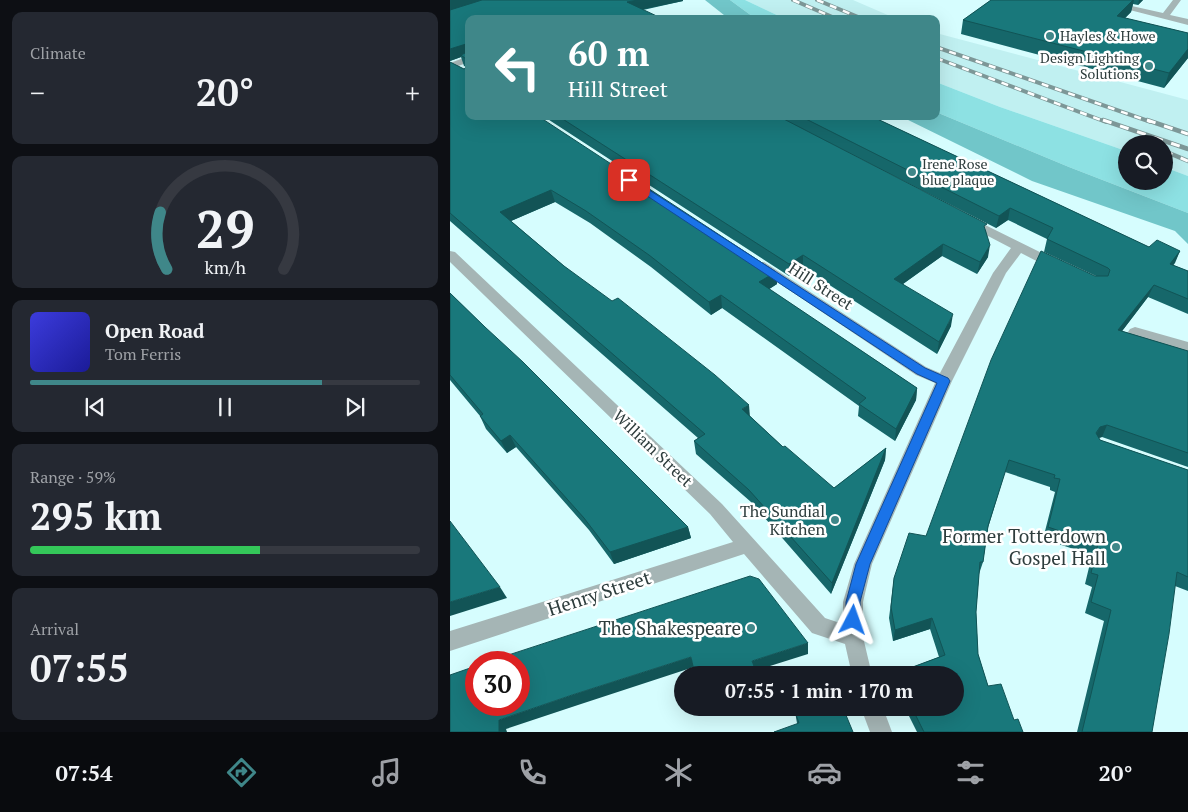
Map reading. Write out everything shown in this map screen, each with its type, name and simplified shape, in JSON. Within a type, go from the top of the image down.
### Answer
[{"type":"street","points":[[1095,0],[1188,22]]},
{"type":"street","points":[[1165,16],[1177,0]]},
{"type":"street","points":[[452,65],[465,60]]},
{"type":"street","points":[[452,65],[463,71]]},
{"type":"street","points":[[957,215],[1070,272]]},
{"type":"street","points":[[860,666],[853,637],[853,602],[863,564],[944,381],[1000,273],[1018,247]]},
{"type":"street","name":"William Street","points":[[450,255],[716,508],[819,626],[853,637]]},
{"type":"street","name":"Hill Street","points":[[747,257],[921,371],[944,381]]},
{"type":"street","points":[[1135,332],[1188,347]]},
{"type":"street","name":"Henry Street","points":[[450,641],[748,545]]},
{"type":"street","points":[[875,716],[882,732]]},
{"type":"shaded area","points":[[705,0],[730,0],[751,15],[724,15]]},
{"type":"shaded area","points":[[730,0],[745,0],[777,15],[751,15]]},
{"type":"shaded area","points":[[745,0],[853,0],[888,15],[777,15]]},
{"type":"shaded area","points":[[940,34],[1188,100],[1188,176],[1173,170],[1173,135],[1118,135],[1118,148],[1000,107],[940,84]]},
{"type":"shaded area","points":[[940,84],[1000,107],[1118,148],[1118,186],[940,114]]},
{"type":"shaded area","points":[[940,114],[1118,186],[1118,190],[1128,190],[1188,213],[1188,244],[1175,231],[1032,181],[908,120],[940,120]]},
{"type":"shaded area","points":[[1173,170],[1188,176],[1188,213],[1128,190],[1173,190]]},
{"type":"building","points":[[482,0],[638,0],[627,2],[655,15],[465,15],[465,44],[450,49],[450,10]]},
{"type":"building","points":[[991,0],[1133,0],[1117,16],[1188,33],[1188,49],[1169,73],[963,20]]},
{"type":"building","points":[[450,62],[464,69],[465,120],[544,120],[776,272],[759,282],[917,388],[896,429],[859,404],[866,398],[721,295],[709,302],[649,255],[586,211],[551,190],[500,212],[564,266],[612,301],[618,298],[715,375],[749,405],[742,409],[783,447],[785,446],[834,488],[886,448],[832,583],[749,490],[694,441],[705,434],[450,213]]},
{"type":"building","points":[[564,120],[786,120],[987,224],[984,226],[990,245],[980,262],[943,244],[894,279],[953,314],[939,342],[803,255],[789,264]]},
{"type":"building","points":[[808,120],[879,120],[1149,247],[1157,240],[1180,251],[1170,264],[1188,271],[1188,299],[1154,285],[1118,330],[1188,351],[1188,453],[1107,425],[1100,427],[1096,433],[1100,440],[1188,470],[1188,577],[1177,572],[1169,634],[1152,732],[1082,732],[1111,610],[1091,602],[1098,575],[1091,573],[1098,544],[1048,527],[1060,479],[1054,478],[1055,475],[1009,460],[988,526],[983,562],[980,562],[976,612],[978,654],[988,686],[1001,684],[1014,720],[1018,719],[1023,732],[924,732],[916,716],[964,716],[964,666],[915,666],[945,655],[932,618],[895,630],[891,607],[894,578],[909,533],[926,536],[991,360],[1041,251],[1095,276],[1108,276],[1110,270],[1047,239],[1053,228],[1010,208],[999,216]]},
{"type":"building","points":[[450,293],[523,362],[688,527],[610,552],[584,518],[510,435],[501,441],[480,416],[483,414],[450,375]]},
{"type":"building","points":[[450,521],[500,587],[450,602]]},
{"type":"building","points":[[750,576],[759,579],[808,643],[752,661],[754,666],[693,666],[691,657],[530,709],[530,651],[521,651]]},
{"type":"building","points":[[465,670],[465,716],[511,716],[499,720],[499,732],[450,732],[450,675]]},
{"type":"building","points":[[796,716],[846,716],[853,732],[774,732],[799,723]]},
{"type":"railway","points":[[793,0],[828,15]]},
{"type":"railway","points":[[817,0],[853,15]]},
{"type":"railway","points":[[940,48],[1151,122]]},
{"type":"railway","points":[[940,60],[1106,122]]},
{"type":"railway","points":[[1103,120],[1188,149]]},
{"type":"railway","points":[[1147,120],[1188,134]]},
{"type":"railway","points":[[1173,155],[1188,161]]},
{"type":"place","name":"Hayles & Howe","points":[[1050,36]]},
{"type":"place","name":"Design Lighting Solutions","points":[[1149,66]]},
{"type":"place","name":"Irene Rose blue plaque","points":[[912,172]]},
{"type":"place","name":"The Sundial Kitchen","points":[[835,520]]},
{"type":"place","name":"Former Totterdown Gospel Hall","points":[[1116,547]]},
{"type":"place","name":"The Shakespeare","points":[[751,628]]},
{"type":"route","points":[[629,180],[921,371],[944,381],[863,564],[853,602],[853,620]]}]
